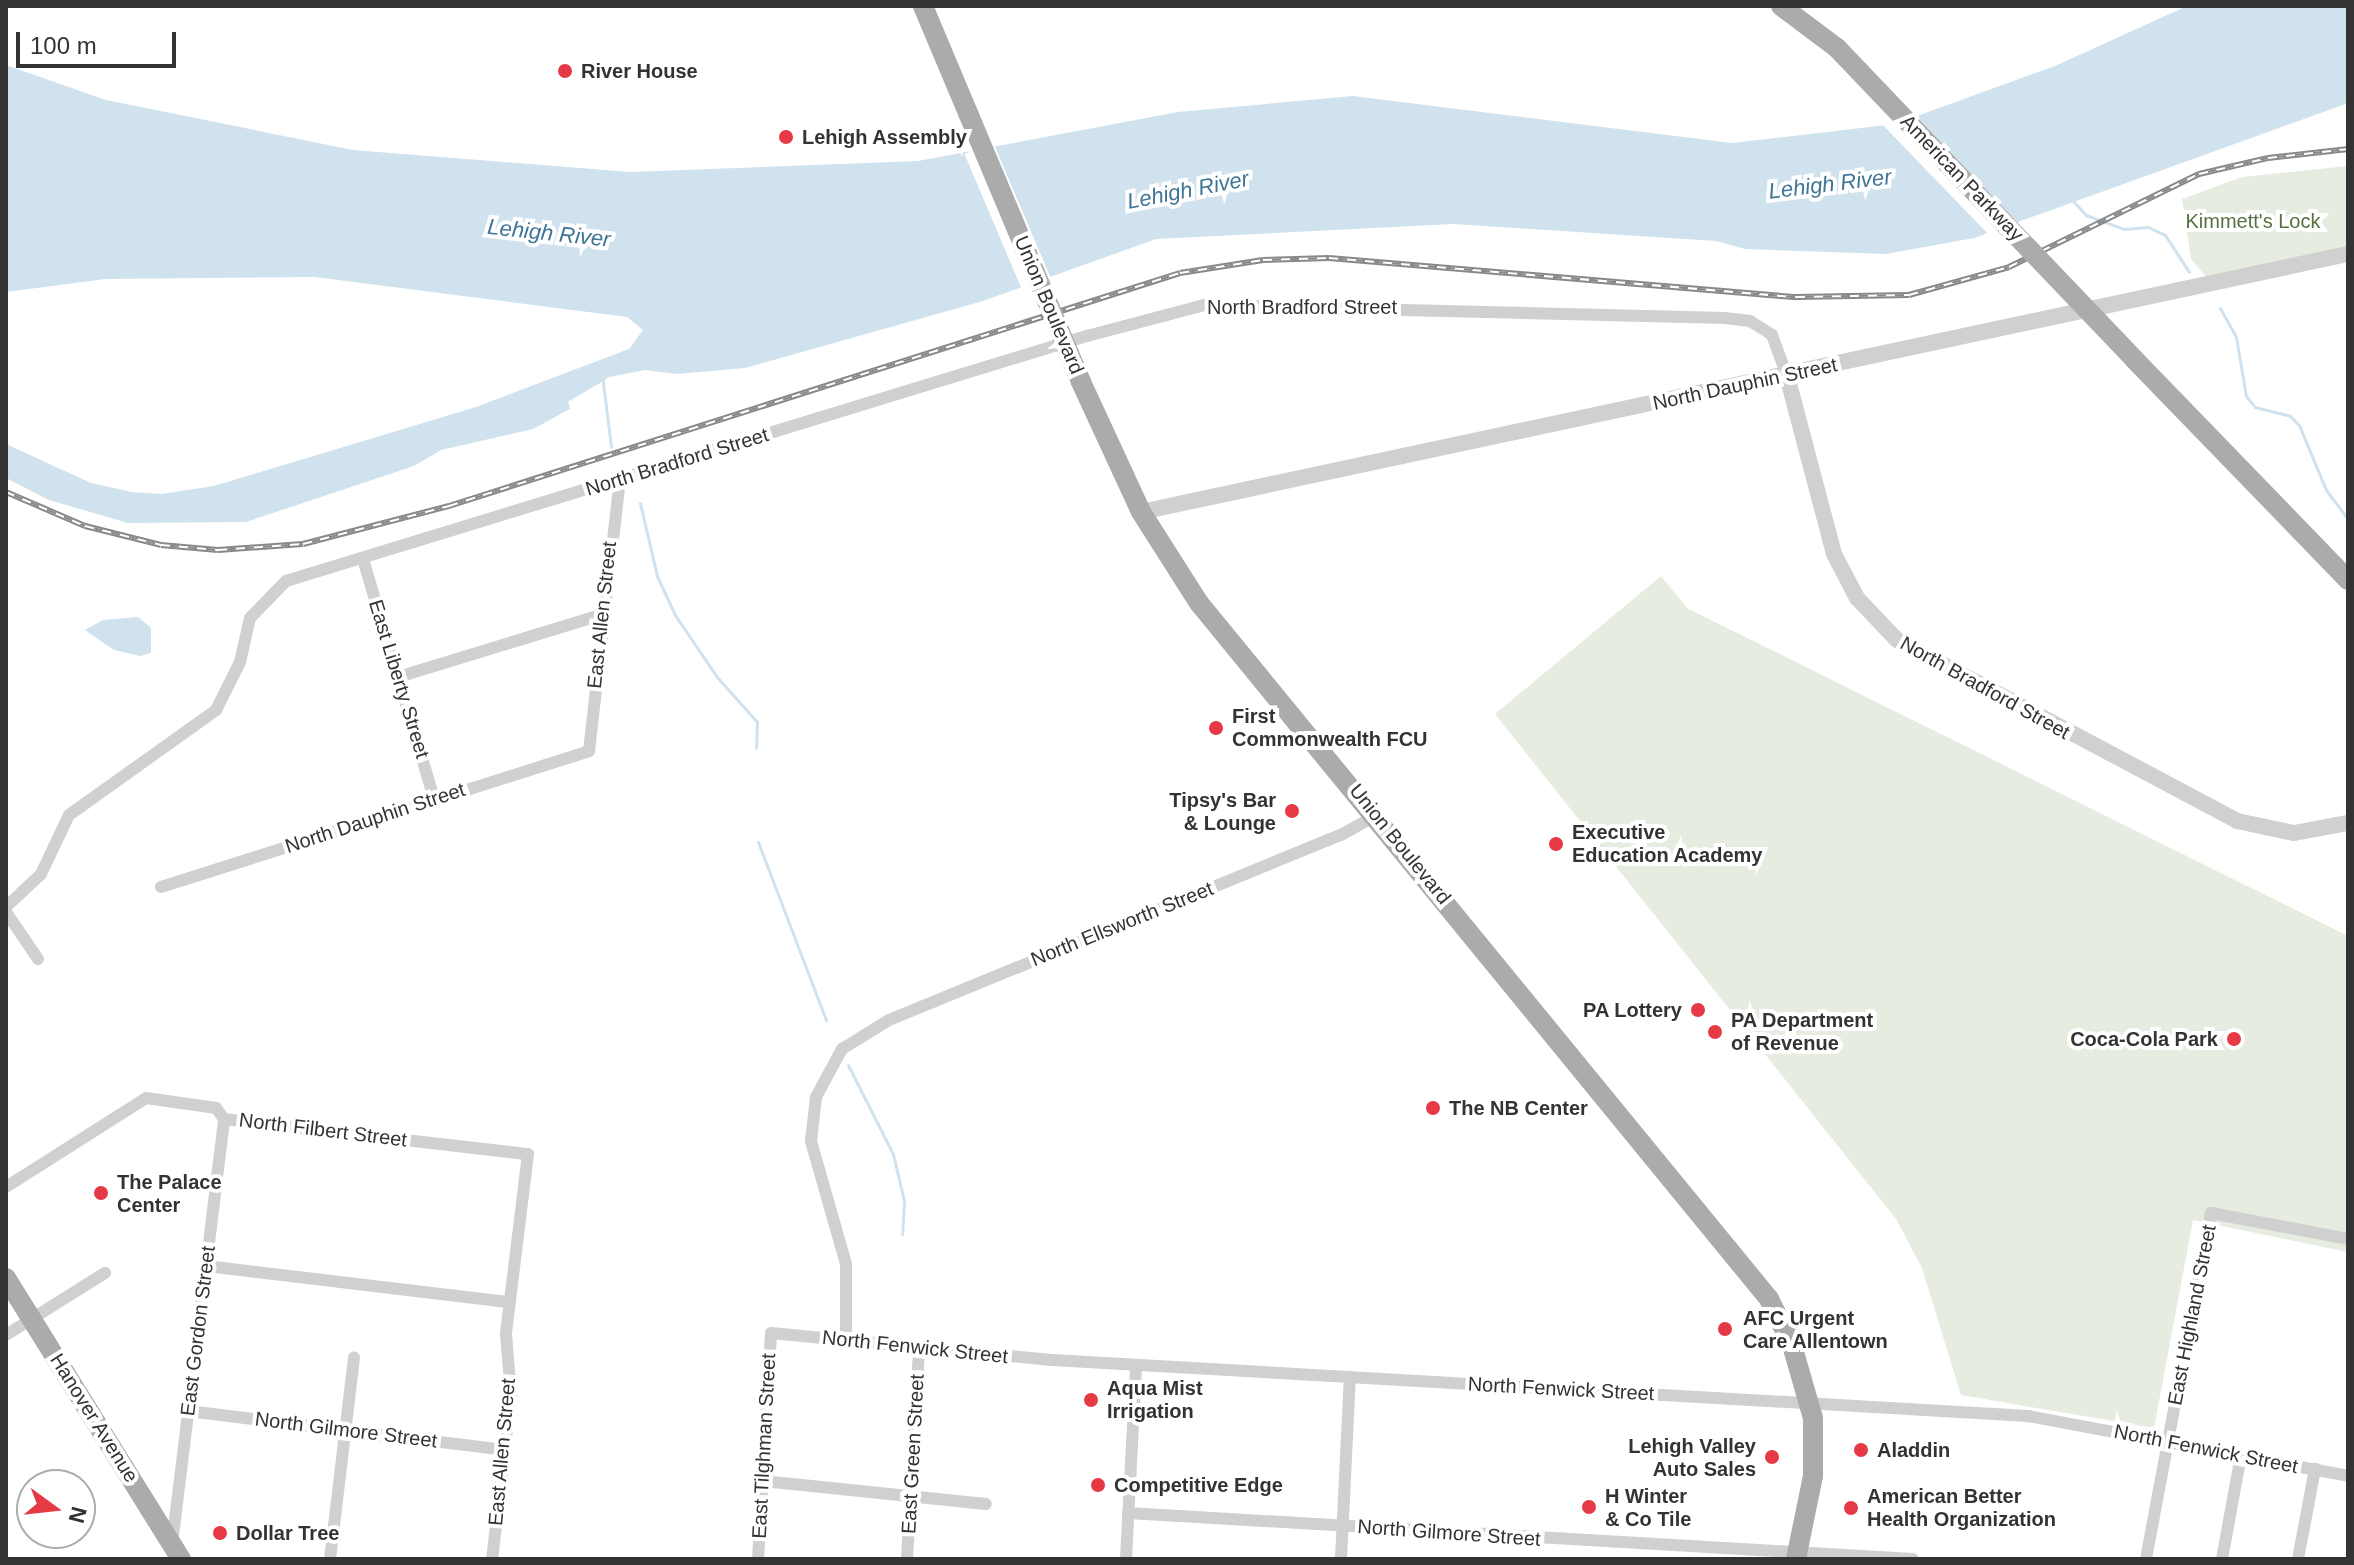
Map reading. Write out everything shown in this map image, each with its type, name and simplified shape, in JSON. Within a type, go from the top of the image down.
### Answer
[{"type":"main road","name":"Union Boulevard","points":[[923,6],[1081,382],[1141,512],[1237,652],[1377,815],[1769,1299],[1792,1345],[1810,1404],[1813,1476],[1796,1557]]},
{"type":"main road","name":"American Parkway","points":[[1781,6],[1848,59],[2348,580]]},
{"type":"main road","name":"Hanover Avenue","points":[[6,1278],[176,1551]]},
{"type":"street","name":"North Dauphin Street","points":[[1141,512],[2348,254]]},
{"type":"street","name":"North Bradford Street","points":[[6,910],[41,874],[69,815],[216,710],[233,681],[250,618],[266,596],[293,578],[1204,305],[1743,319],[1772,335],[1787,376],[1834,554],[1857,598],[1897,640],[2237,821],[2294,833],[2348,823]]},
{"type":"street","name":"East Allen Street","points":[[589,751],[601,615],[620,480]]},
{"type":"street","name":"East Liberty Street","points":[[363,559],[434,799]]},
{"type":"street","points":[[398,677],[601,615]]},
{"type":"street","name":"North Dauphin Street","points":[[161,887],[589,751]]},
{"type":"street","name":"North Ellsworth Street","points":[[846,1341],[849,1283],[813,1158],[813,1115],[829,1067],[867,1032],[1108,928],[1341,835],[1377,815]]},
{"type":"street","points":[[6,910],[38,959]]},
{"type":"street","name":"North Filbert Street","points":[[6,1187],[137,1100],[216,1108],[224,1119],[528,1154]]},
{"type":"street","name":"East Gordon Street","points":[[176,1551],[188,1411],[224,1119]]},
{"type":"street","name":"East Allen Street","points":[[492,1559],[511,1396],[506,1347],[510,1302],[528,1154]]},
{"type":"street","name":"East Highland Street","points":[[2146,1559],[2211,1213],[2348,1239]]},
{"type":"street","points":[[206,1266],[510,1302]]},
{"type":"street","points":[[6,1335],[105,1273]]},
{"type":"street","name":"North Fenwick Street","points":[[771,1333],[919,1349],[1136,1365],[2028,1416],[2348,1476]]},
{"type":"street","name":"East Tilghman Street","points":[[758,1559],[771,1333]]},
{"type":"street","name":"East Green Street","points":[[907,1559],[919,1349]]},
{"type":"street","points":[[330,1559],[354,1357]]},
{"type":"street","points":[[1126,1559],[1136,1365]]},
{"type":"street","points":[[1341,1559],[1350,1377]]},
{"type":"street","name":"North Gilmore Street","points":[[188,1411],[505,1450]]},
{"type":"street","points":[[2222,1559],[2241,1455]]},
{"type":"street","points":[[2298,1559],[2315,1469]]},
{"type":"street","points":[[763,1481],[911,1499],[986,1504]]},
{"type":"street","name":"North Gilmore Street","points":[[1128,1513],[1796,1557],[1913,1559]]},
{"type":"green space","name":"Kimmett's Lock","points":[[2348,166],[2348,248],[2207,278],[2191,259],[2182,199],[2242,177]]},
{"type":"green space","name":"Coca-Cola Park","points":[[1661,576],[1687,608],[2348,936],[2348,1252],[2193,1220],[2154,1428],[1961,1395],[1922,1268],[1896,1219],[1495,714]]},
{"type":"water","name":"Lehigh River","points":[[2187,6],[2348,6],[2348,103],[1974,238],[1886,254],[1745,249],[1716,241],[1453,224],[1156,239],[983,301],[745,368],[677,374],[645,370],[564,386],[570,409],[533,429],[441,450],[414,466],[246,522],[128,523],[49,500],[6,478],[6,444],[91,483],[132,492],[161,494],[214,486],[476,407],[629,349],[643,330],[627,317],[315,277],[105,279],[6,292],[6,65],[106,100],[353,150],[630,172],[918,161],[1178,112],[1353,96],[1732,143],[1895,124],[2055,66]]},
{"type":"water","points":[[138,617],[151,628],[151,653],[140,656],[114,650],[85,630],[103,620]]},
{"type":"pier","points":[[1913,113],[2020,225],[1990,236],[1880,122]]},
{"type":"pier","points":[[993,142],[1052,281],[1023,293],[964,154]]},
{"type":"waterway","points":[[2072,200],[2086,215],[2124,229],[2148,227],[2165,235],[2189,272]]},
{"type":"waterway","points":[[2220,308],[2236,337],[2246,396],[2255,407],[2290,416],[2299,425],[2326,490],[2348,519]]},
{"type":"waterway","points":[[544,404],[599,372]]},
{"type":"waterway","points":[[602,375],[611,446]]},
{"type":"waterway","points":[[640,503],[657,576],[675,615],[717,677],[757,722],[756,748]]},
{"type":"waterway","points":[[758,842],[826,1020]]},
{"type":"waterway","points":[[848,1065],[893,1154],[904,1201],[902,1234]]},
{"type":"railway","points":[[6,492],[85,526],[161,545],[218,550],[303,544],[449,506],[1180,273],[1263,260],[1329,258],[1796,297],[1909,295],[2009,267],[2199,174],[2268,158],[2348,149]]},
{"type":"place","name":"River House","points":[[565,71]]},
{"type":"place","name":"Lehigh Assembly","points":[[786,137]]},
{"type":"place","name":"First Commonwealth FCU","points":[[1216,728]]},
{"type":"place","name":"Tipsy's Bar & Lounge","points":[[1292,811]]},
{"type":"place","name":"Executive Education Academy","points":[[1556,844]]},
{"type":"place","name":"PA Lottery","points":[[1698,1010]]},
{"type":"place","name":"PA Department of Revenue","points":[[1715,1032]]},
{"type":"place","name":"Coca-Cola Park","points":[[2234,1039]]},
{"type":"place","name":"The NB Center","points":[[1433,1108]]},
{"type":"place","name":"The Palace Center","points":[[101,1193]]},
{"type":"place","name":"AFC Urgent Care Allentown","points":[[1725,1329]]},
{"type":"place","name":"Aqua Mist Irrigation","points":[[1091,1400]]},
{"type":"place","name":"Aladdin","points":[[1861,1450]]},
{"type":"place","name":"Lehigh Valley Auto Sales","points":[[1772,1457]]},
{"type":"place","name":"Competitive Edge","points":[[1098,1485]]},
{"type":"place","name":"H Winter & Co Tile","points":[[1589,1507]]},
{"type":"place","name":"American Better Health Organization","points":[[1851,1508]]},
{"type":"place","name":"Dollar Tree","points":[[220,1533]]}]
